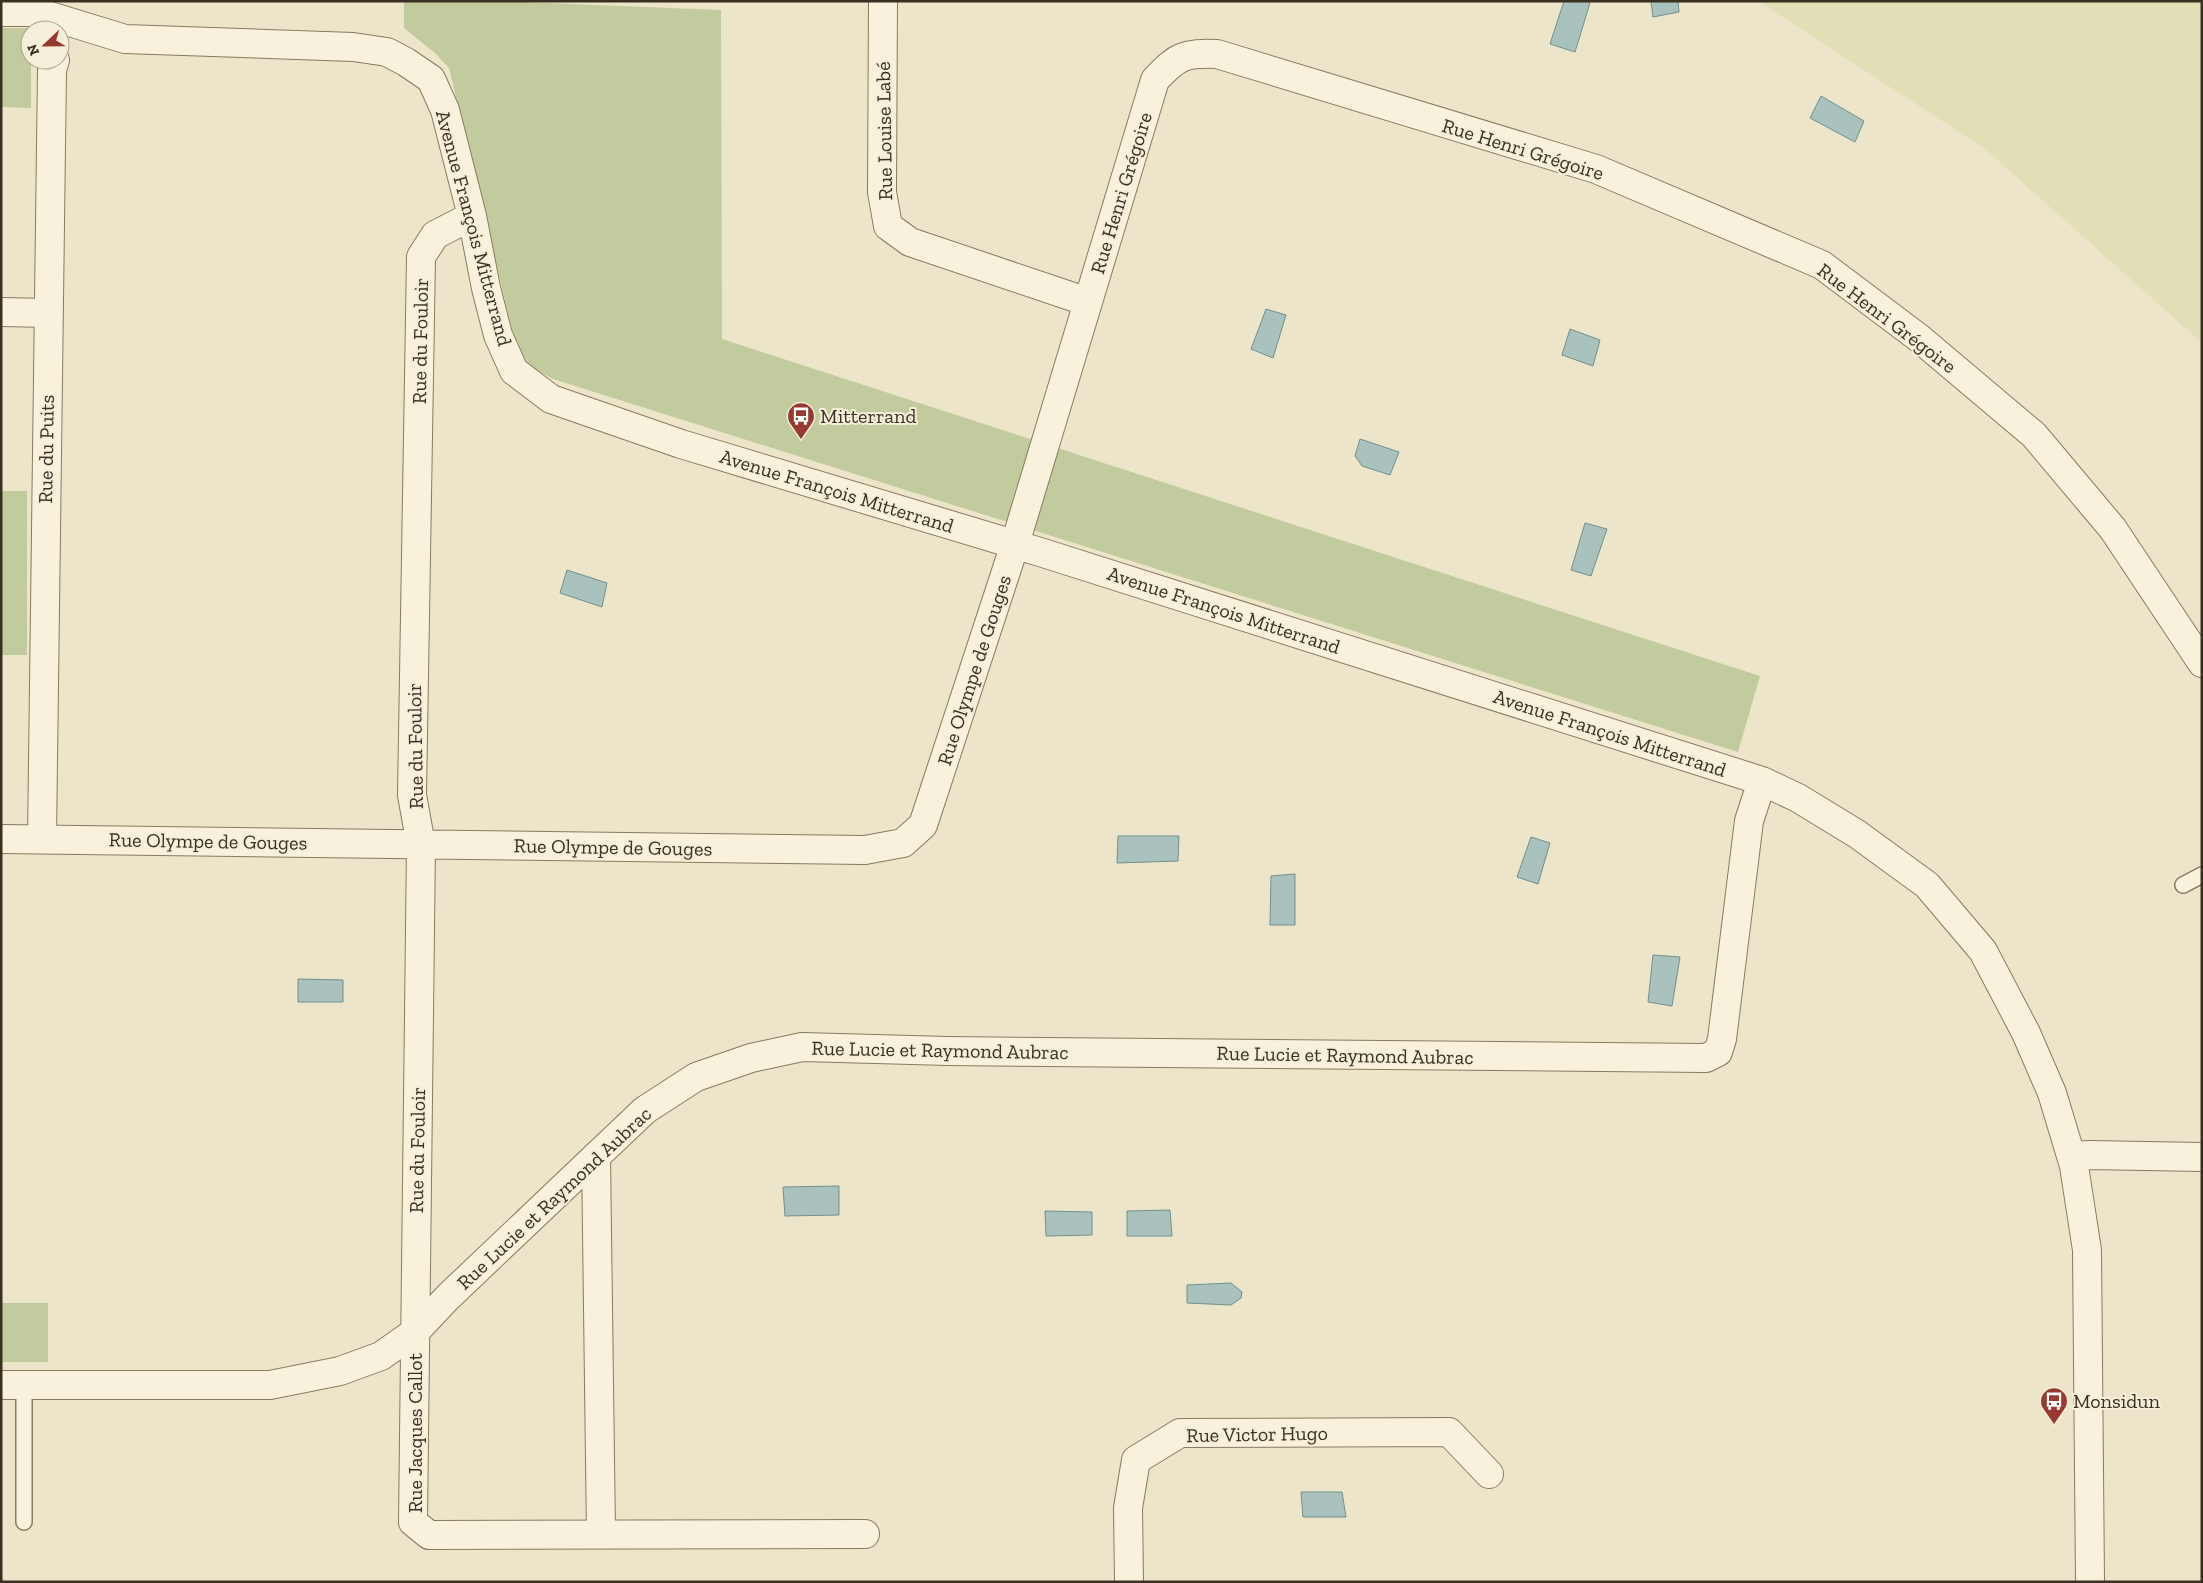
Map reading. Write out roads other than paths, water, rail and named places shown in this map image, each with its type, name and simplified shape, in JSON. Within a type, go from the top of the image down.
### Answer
[{"type":"street","name":"Rue Louise Labé","points":[[883,1],[882,192],[888,226],[910,242],[1088,302]]},
{"type":"street","name":"Avenue François Mitterrand","points":[[1,12],[37,12],[63,20]]},
{"type":"street","name":"Avenue François Mitterrand","points":[[70,22],[124,39],[353,47],[387,52],[431,79],[445,110],[472,216],[486,288],[498,336],[514,371],[551,398],[680,444],[1015,544],[1762,781],[1798,798],[1857,834],[1927,884],[1983,951],[2026,1033],[2052,1094],[2074,1166],[2087,1250],[2090,1582]]},
{"type":"street","name":"Rue Henri Grégoire","points":[[1015,544],[1155,80],[1170,64],[1191,54],[1217,54],[1596,169],[1822,265],[1919,338],[2034,435],[2113,529],[2202,663]]},
{"type":"street","name":"Rue du Puits","points":[[42,839],[52,70]]},
{"type":"street","name":"Rue du Fouloir","points":[[415,1332],[421,845],[412,795],[421,257],[435,235],[472,216]]},
{"type":"street","points":[[1,312],[48,313]]},
{"type":"street","name":"Rue Olympe de Gouges","points":[[1,839],[865,850],[903,843],[923,825],[1015,544]]},
{"type":"street","name":"Rue Lucie et Raymond Aubrac","points":[[13,1385],[270,1385],[340,1371],[381,1356],[415,1332],[448,1297],[645,1110],[696,1077],[751,1058],[802,1047],[968,1052],[1706,1058],[1718,1052],[1722,1039],[1749,821],[1762,781]]},
{"type":"street","points":[[2071,1156],[2090,1154],[2202,1158]]},
{"type":"street","points":[[596,1156],[601,1534]]},
{"type":"street","name":"Rue Jacques Callot","points":[[415,1332],[413,1522],[429,1535],[865,1534]]},
{"type":"street","name":"Rue Victor Hugo","points":[[1130,1582],[1128,1508],[1136,1460],[1180,1434],[1449,1432],[1489,1474]]},
{"type":"lane","points":[[2183,885],[2202,875]]},
{"type":"lane","points":[[13,1385],[24,1522]]},
{"type":"water","points":[[1564,1],[1585,1],[1590,3],[1575,52],[1550,44]]},
{"type":"water","points":[[1651,1],[1678,1],[1679,12],[1653,17]]},
{"type":"water","points":[[1821,96],[1864,121],[1855,142],[1810,118]]},
{"type":"water","points":[[1266,309],[1286,315],[1273,358],[1251,349]]},
{"type":"water","points":[[1570,329],[1600,340],[1593,366],[1562,355]]},
{"type":"water","points":[[1360,439],[1399,452],[1390,475],[1362,466],[1355,456]]},
{"type":"water","points":[[1585,523],[1607,529],[1591,576],[1571,570]]},
{"type":"water","points":[[567,570],[607,583],[602,607],[560,593]]},
{"type":"water","points":[[1118,836],[1179,836],[1178,861],[1117,863]]},
{"type":"water","points":[[1531,837],[1550,843],[1538,884],[1517,877]]},
{"type":"water","points":[[1295,874],[1295,925],[1270,925],[1271,876]]},
{"type":"water","points":[[1653,955],[1680,957],[1672,1006],[1648,1002]]},
{"type":"water","points":[[298,979],[343,980],[343,1002],[298,1002]]},
{"type":"water","points":[[839,1186],[839,1215],[785,1216],[783,1187]]},
{"type":"water","points":[[1170,1210],[1172,1236],[1127,1236],[1127,1211]]},
{"type":"water","points":[[1045,1211],[1092,1212],[1092,1235],[1046,1236]]},
{"type":"water","points":[[1231,1283],[1242,1292],[1241,1298],[1231,1305],[1187,1303],[1187,1285]]},
{"type":"water","points":[[1301,1492],[1342,1492],[1346,1517],[1303,1517]]},
{"type":"place","name":"Mitterrand","points":[[801,440]]},
{"type":"place","name":"Monsidun","points":[[2054,1425]]}]
